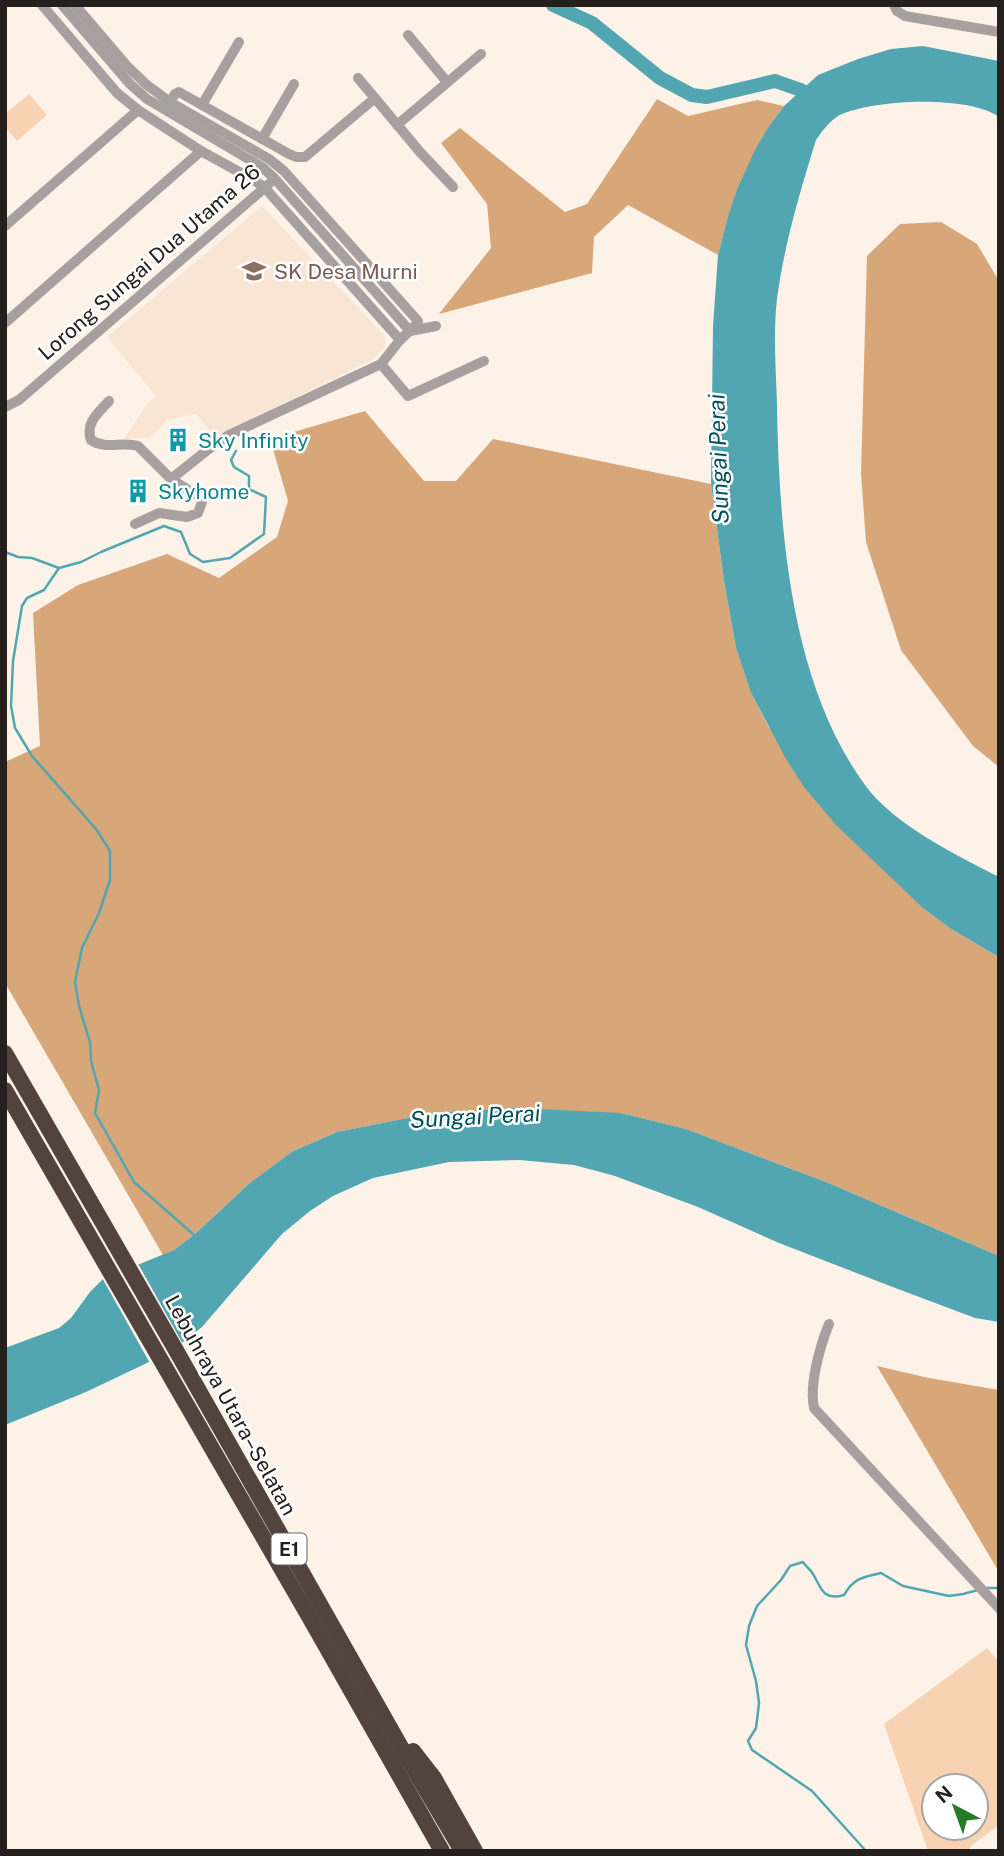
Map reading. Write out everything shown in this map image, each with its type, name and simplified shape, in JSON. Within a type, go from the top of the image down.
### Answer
[{"type":"highway","name":"Lebuhraya Utara–Selatan","points":[[5,1053],[462,1851]]},
{"type":"highway","name":"Lebuhraya Utara–Selatan","points":[[5,1090],[442,1851]]},
{"type":"highway","points":[[370,1693],[433,1779],[475,1851]]},
{"type":"street","points":[[42,5],[117,93],[201,151],[265,188],[400,340]]},
{"type":"street","points":[[62,5],[147,85],[170,102],[269,159],[284,171],[416,318],[417,324],[381,364],[229,435],[171,480]]},
{"type":"street","points":[[75,5],[85,24],[130,83],[147,99],[262,167],[410,331]]},
{"type":"street","points":[[894,5],[897,11],[905,16],[999,32]]},
{"type":"street","points":[[75,42],[85,24]]},
{"type":"street","points":[[408,35],[447,82]]},
{"type":"street","points":[[202,105],[239,41]]},
{"type":"street","points":[[397,125],[481,54]]},
{"type":"street","points":[[358,78],[453,187]]},
{"type":"street","points":[[262,139],[294,85]]},
{"type":"street","points":[[170,102],[179,92],[296,157],[305,157],[375,98]]},
{"type":"street","points":[[5,226],[138,110]]},
{"type":"street","points":[[5,323],[201,151]]},
{"type":"street","name":"Lorong Sungai Dua Utama 26","points":[[5,407],[19,400],[284,171]]},
{"type":"street","points":[[410,331],[436,326]]},
{"type":"street","points":[[381,364],[408,396],[484,361]]},
{"type":"street","points":[[109,401],[92,419],[89,434],[91,440],[102,446],[138,446],[171,480],[201,498],[202,502],[198,513],[187,517],[159,513],[135,524]]},
{"type":"street","points":[[829,1324],[816,1367],[812,1398],[814,1408],[999,1608]]},
{"type":"shaded area","points":[[29,94],[47,115],[17,141],[5,127],[5,114]]},
{"type":"shaded area","points":[[657,99],[688,116],[757,100],[784,106],[769,126],[728,216],[718,255],[628,205],[594,237],[592,273],[439,314],[491,248],[487,204],[441,143],[460,128],[565,212],[587,204]]},
{"type":"shaded area","name":"SK Desa Murni","points":[[262,206],[385,336],[385,347],[372,360],[215,436],[196,414],[167,420],[150,438],[124,439],[148,403],[156,396],[107,337]]},
{"type":"shaded area","points":[[941,222],[977,244],[999,281],[999,767],[973,746],[901,650],[866,542],[861,473],[867,256],[900,224]]},
{"type":"shaded area","points":[[365,411],[424,481],[456,481],[493,439],[711,484],[736,648],[751,693],[769,728],[924,909],[951,929],[999,957],[999,1256],[826,1182],[686,1129],[621,1113],[433,1113],[337,1132],[293,1151],[251,1182],[196,1233],[163,1255],[5,983],[5,762],[40,746],[33,613],[78,585],[167,554],[219,578],[277,537],[288,501],[270,439]]},
{"type":"shaded area","points":[[877,1366],[999,1390],[999,1572]]},
{"type":"shaded area","points":[[987,1648],[999,1662],[999,1825],[990,1832],[990,1772],[920,1772],[920,1828],[884,1724]]},
{"type":"shaded area","points":[[925,1842],[976,1842],[968,1851],[928,1851]]},
{"type":"water","name":"Sungai Perai","points":[[923,46],[999,61],[999,117],[966,105],[896,103],[853,110],[838,116],[816,140],[788,239],[777,299],[775,352],[781,502],[794,603],[805,652],[820,700],[840,744],[865,785],[892,813],[926,837],[999,877],[999,957],[951,929],[924,909],[836,825],[804,787],[786,759],[751,693],[736,648],[711,484],[713,326],[718,255],[738,187],[755,150],[784,106],[818,75],[891,49]]},
{"type":"water","name":"Sungai Perai","points":[[518,1108],[621,1113],[686,1129],[826,1182],[999,1256],[999,1322],[975,1318],[890,1286],[615,1176],[574,1165],[519,1160],[449,1162],[373,1178],[333,1196],[282,1234],[202,1327],[178,1346],[86,1392],[5,1425],[5,1348],[59,1328],[71,1318],[103,1279],[174,1250],[251,1182],[293,1151],[337,1132],[433,1113]]},
{"type":"pier","points":[[136,1260],[184,1346],[151,1365],[101,1276],[117,1265]]},
{"type":"waterway","points":[[553,5],[592,23],[660,78],[692,95],[707,97],[775,81],[801,90],[814,101]]},
{"type":"waterway","points":[[194,1235],[134,1182],[95,1113],[99,1090],[75,982],[82,948],[99,913],[110,880],[110,851],[96,829],[32,756],[15,728],[11,706],[13,661],[22,606],[27,598],[44,590],[59,568],[81,562],[164,526],[181,532],[190,554],[203,562],[230,558],[264,534],[266,497],[249,489],[249,476],[234,467],[231,460],[236,451]]},
{"type":"waterway","points":[[5,552],[59,568]]},
{"type":"waterway","points":[[866,1851],[812,1791],[752,1750],[748,1741],[756,1728],[759,1703],[746,1645],[749,1626],[757,1606],[790,1566],[803,1562],[823,1591],[836,1597],[844,1595],[851,1585],[860,1579],[881,1573],[903,1586],[949,1596],[978,1590]]},
{"type":"waterway","points":[[985,1588],[999,1588]]},
{"type":"place","name":"SK Desa Murni","points":[[254,271]]},
{"type":"place","name":"Sky Infinity","points":[[178,440]]},
{"type":"place","name":"Skyhome","points":[[138,491]]}]
